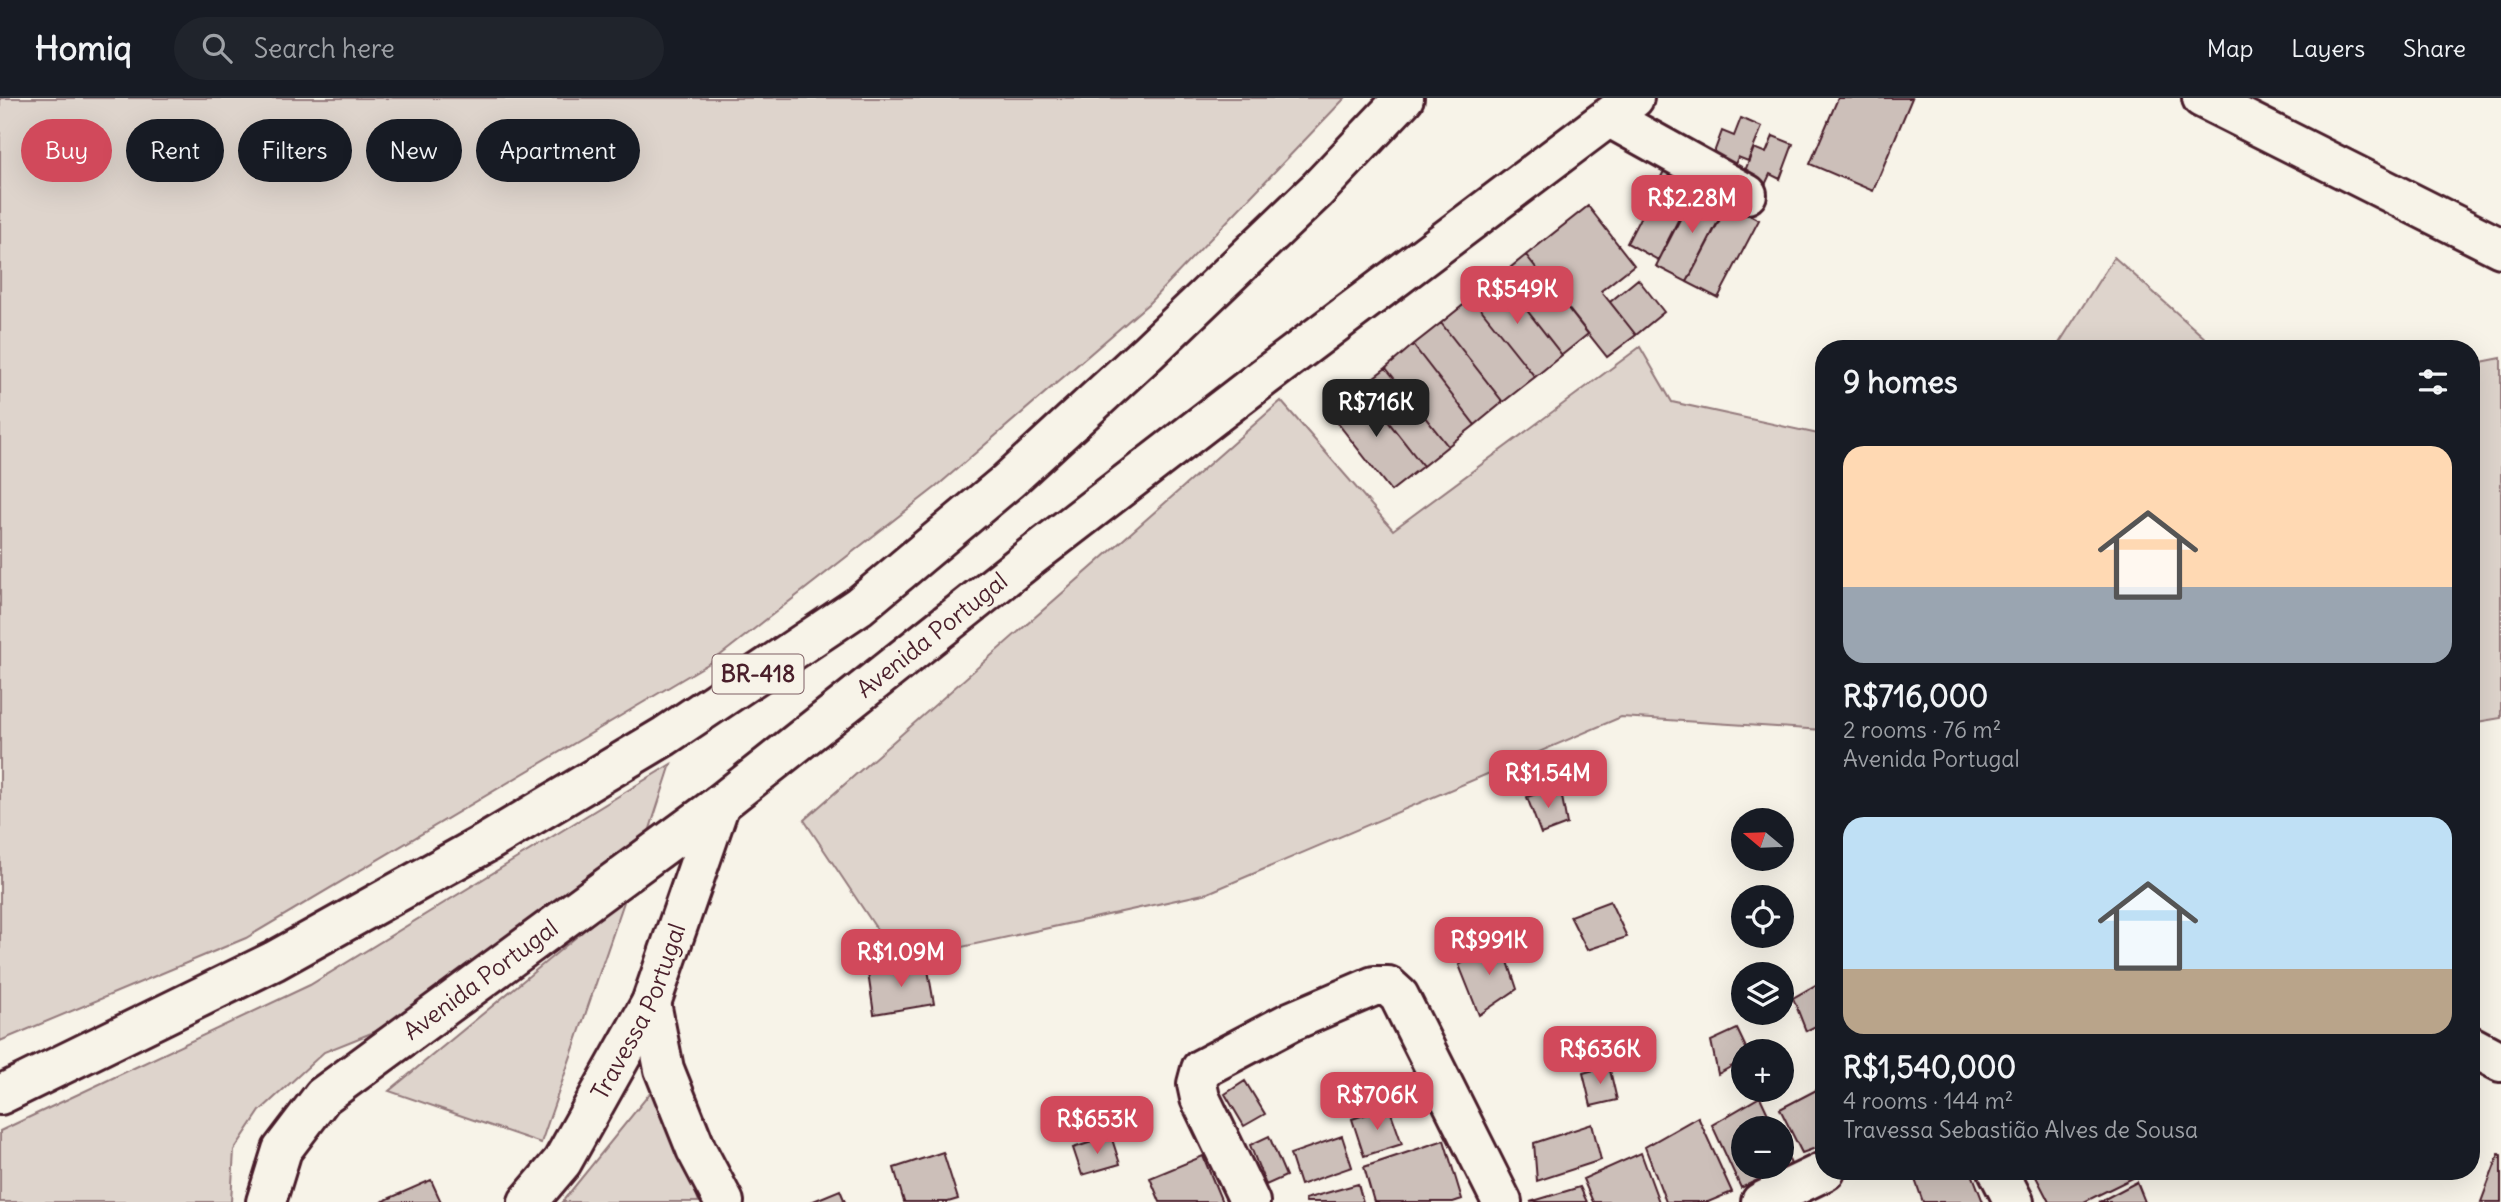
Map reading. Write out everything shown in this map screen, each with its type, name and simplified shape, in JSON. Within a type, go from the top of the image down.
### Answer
[{"type":"street","name":"BR-418","points":[[0,1095],[274,961],[486,843],[665,736],[859,606],[1008,481],[1148,352],[1317,190],[1404,98]]},
{"type":"street","points":[[2202,98],[2501,248]]},
{"type":"street","points":[[1622,108],[1747,194]]},
{"type":"street","name":"Avenida Portugal","points":[[266,1202],[282,1150],[323,1096],[720,804],[1241,394],[1622,108]]},
{"type":"street","name":"Travessa Portugal","points":[[528,1202],[562,1161],[652,1003],[720,804]]},
{"type":"street","points":[[1250,1202],[1200,1098],[1197,1084],[1200,1069],[1292,1021],[1374,986],[1388,986],[1399,996],[1502,1202]]},
{"type":"street","points":[[652,1003],[664,1069],[696,1149],[724,1202]]},
{"type":"street","points":[[2480,1051],[2501,1062]]},
{"type":"street","points":[[1761,1202],[1815,1176]]},
{"type":"street","points":[[2003,1180],[2014,1202]]},
{"type":"shaded area","points":[[0,98],[1345,98],[1148,304],[936,487],[713,661],[246,938],[0,1041]]},
{"type":"shaded area","points":[[2114,257],[2207,340],[2061,340]]},
{"type":"shaded area","points":[[1640,347],[1672,402],[1815,433],[1815,729],[1621,717],[1208,893],[898,961],[804,820],[1281,401],[1393,530]]},
{"type":"shaded area","points":[[2501,358],[2501,718],[2480,722],[2480,362]]},
{"type":"shaded area","points":[[671,764],[648,835],[453,982],[374,1032],[324,1052],[260,1111],[234,1150],[231,1202],[0,1202],[0,1131],[310,985]]},
{"type":"shaded area","points":[[626,896],[541,1143],[389,1091]]},
{"type":"shaded area","points":[[659,1082],[699,1202],[562,1202]]},
{"type":"building","points":[[1838,98],[1912,98],[1873,191],[1810,164]]},
{"type":"building","points":[[1741,118],[1762,127],[1748,161],[1738,157],[1734,167],[1712,158],[1722,131],[1734,136]]},
{"type":"building","points":[[1773,136],[1793,144],[1780,179],[1770,174],[1765,185],[1743,176],[1754,148],[1766,153]]},
{"type":"building","points":[[1664,171],[1695,187],[1658,260],[1627,243]]},
{"type":"building","points":[[1696,188],[1727,204],[1687,282],[1656,266]]},
{"type":"building","points":[[1728,204],[1759,220],[1718,298],[1687,282]]},
{"type":"building","points":[[1588,206],[1634,265],[1601,291],[1636,335],[1607,357],[1526,255]]},
{"type":"building","points":[[1526,255],[1588,334],[1562,355],[1500,276]]},
{"type":"building","points":[[1500,276],[1562,355],[1535,377],[1472,298]]},
{"type":"building","points":[[1638,279],[1664,312],[1636,335],[1610,302]]},
{"type":"building","points":[[1472,298],[1535,377],[1503,402],[1441,323]]},
{"type":"building","points":[[1441,323],[1503,402],[1475,425],[1413,345]]},
{"type":"building","points":[[1413,345],[1475,425],[1448,446],[1386,368]]},
{"type":"building","points":[[1386,368],[1448,446],[1423,466],[1361,387]]},
{"type":"building","points":[[1361,387],[1423,466],[1391,491],[1329,412]]},
{"type":"building","points":[[1560,786],[1567,824],[1541,834],[1527,797]]},
{"type":"building","points":[[1610,901],[1627,937],[1587,950],[1570,916]]},
{"type":"building","points":[[1501,940],[1517,989],[1479,1015],[1459,965]]},
{"type":"building","points":[[927,964],[934,1004],[874,1014],[868,973]]},
{"type":"building","points":[[1815,985],[1815,1026],[1806,1031],[1794,997]]},
{"type":"building","points":[[1737,1029],[1742,1039],[1731,1039],[1731,1067],[1718,1074],[1711,1041]]},
{"type":"building","points":[[1609,1066],[1617,1100],[1591,1106],[1583,1073]]},
{"type":"building","points":[[1245,1081],[1265,1114],[1244,1126],[1225,1094]]},
{"type":"building","points":[[1815,1091],[1815,1148],[1802,1153],[1794,1137],[1794,1116],[1784,1116],[1780,1109]]},
{"type":"building","points":[[1751,1102],[1762,1102],[1769,1116],[1731,1116],[1731,1166],[1712,1125]]},
{"type":"building","points":[[1389,1107],[1402,1144],[1364,1156],[1352,1119]]},
{"type":"building","points":[[1698,1117],[1732,1192],[1708,1202],[1666,1202],[1645,1147]]},
{"type":"building","points":[[1592,1124],[1601,1160],[1537,1181],[1534,1143]]},
{"type":"building","points":[[1111,1136],[1120,1164],[1082,1175],[1073,1148]]},
{"type":"building","points":[[1269,1136],[1286,1176],[1266,1185],[1250,1145]]},
{"type":"building","points":[[1342,1136],[1352,1167],[1300,1185],[1290,1154]]},
{"type":"building","points":[[1444,1140],[1462,1199],[1453,1202],[1374,1202],[1364,1167]]},
{"type":"building","points":[[943,1152],[958,1199],[948,1202],[904,1202],[894,1168]]},
{"type":"building","points":[[1641,1153],[1659,1202],[1593,1202],[1583,1179]]},
{"type":"building","points":[[2499,1154],[2501,1202],[2481,1202]]},
{"type":"building","points":[[1203,1156],[1222,1202],[1160,1202],[1150,1178]]},
{"type":"building","points":[[1737,1179],[1760,1179],[1741,1188]]},
{"type":"building","points":[[431,1180],[441,1202],[381,1202]]},
{"type":"building","points":[[1915,1180],[1974,1180],[1983,1202],[1923,1202]]},
{"type":"building","points":[[2038,1180],[2129,1180],[2084,1202],[2049,1202]]},
{"type":"building","points":[[2137,1182],[2145,1202],[2099,1202]]},
{"type":"building","points":[[1358,1184],[1363,1202],[1306,1202],[1305,1199]]},
{"type":"building","points":[[1580,1187],[1587,1202],[1530,1202]]},
{"type":"building","points":[[840,1190],[845,1202],[811,1202]]}]
